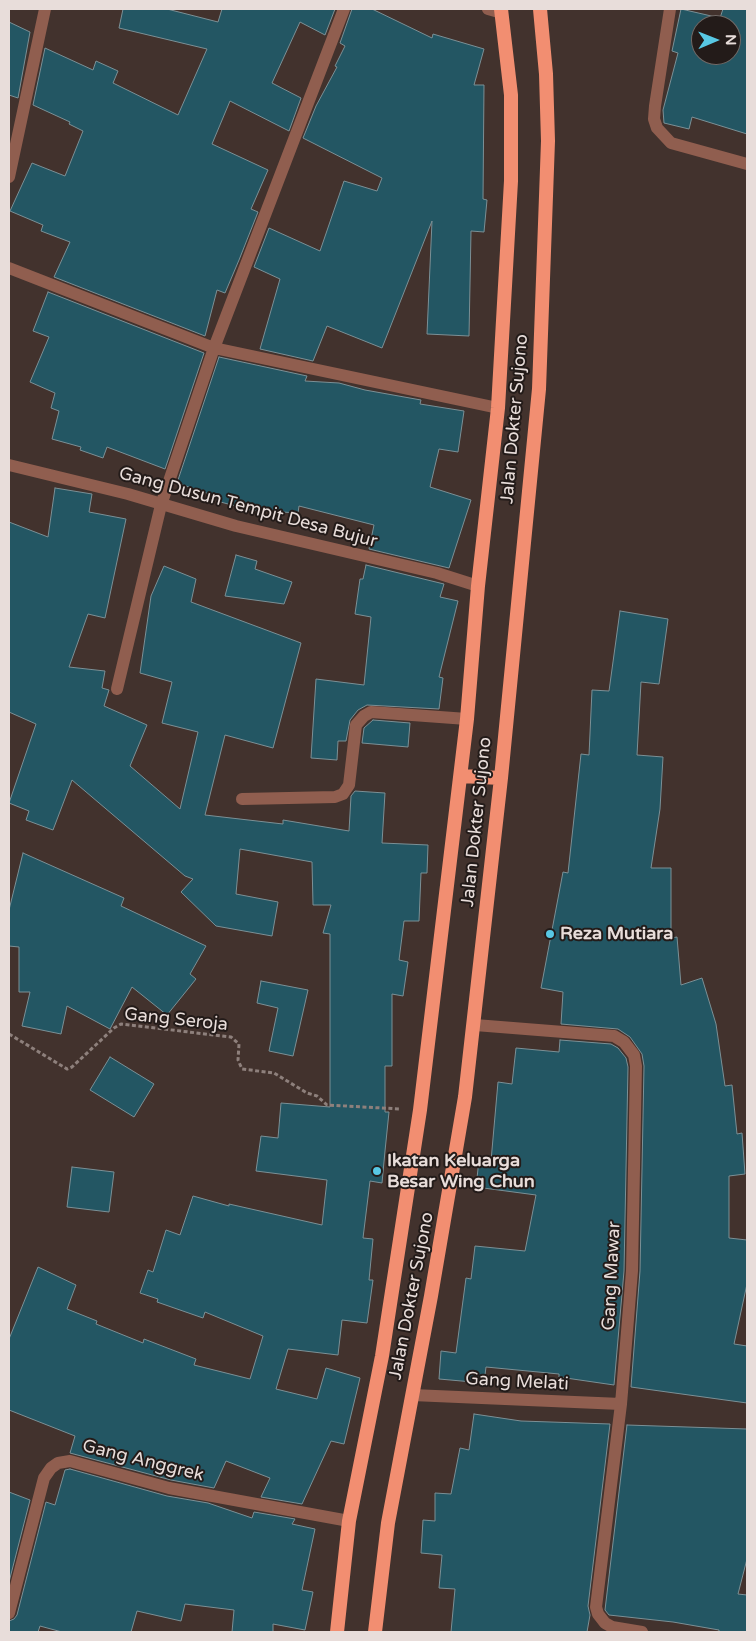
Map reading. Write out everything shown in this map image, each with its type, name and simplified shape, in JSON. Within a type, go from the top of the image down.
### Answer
[{"type":"highway","name":"Jalan Dokter Sujono","points":[[375,1632],[388,1523],[450,1190],[475,1025],[501,778],[539,389],[548,141],[546,74],[540,9]]},
{"type":"highway","points":[[337,1632],[349,1521],[382,1356],[420,1110],[461,776],[478,586],[498,408],[511,181],[511,95],[497,10]]},
{"type":"highway","points":[[461,776],[501,778]]},
{"type":"street","points":[[9,177],[45,9]]},
{"type":"street","points":[[117,689],[161,505],[214,348],[344,9]]},
{"type":"street","points":[[670,9],[655,106],[654,119],[657,128],[671,143],[747,164]]},
{"type":"street","points":[[9,268],[214,348],[498,408]]},
{"type":"street","name":"Gang Dusun Tempit Desa Bujur","points":[[9,465],[236,526],[437,573],[478,586]]},
{"type":"street","points":[[242,799],[333,797],[343,794],[349,786],[356,725],[370,712],[466,719]]},
{"type":"street","name":"Gang Mawar","points":[[475,1025],[614,1036],[624,1042],[634,1055],[636,1066],[632,1271],[621,1404],[596,1607],[598,1614],[605,1623],[642,1632]]},
{"type":"street","name":"Gang Melati","points":[[412,1395],[621,1404]]},
{"type":"street","name":"Gang Anggrek","points":[[9,1613],[44,1478],[50,1468],[62,1462],[70,1461],[169,1488],[349,1521]]},
{"type":"path","name":"Gang Seroja","points":[[9,1034],[67,1069],[72,1067],[114,1028],[121,1024],[231,1038],[239,1044],[238,1060],[242,1069],[274,1073],[307,1094],[317,1096],[327,1105],[420,1110]]},
{"type":"building","points":[[123,9],[167,9],[218,22],[222,9],[335,9],[325,35],[300,22],[272,83],[301,98],[289,131],[230,101],[212,144],[268,170],[251,209],[258,212],[225,293],[217,290],[205,336],[54,277],[70,242],[41,231],[43,225],[10,211],[32,163],[65,176],[83,131],[69,124],[70,122],[33,105],[45,48],[93,70],[96,61],[118,71],[113,83],[178,115],[207,49],[119,28]]},
{"type":"building","points":[[352,9],[372,9],[432,38],[433,34],[484,49],[474,85],[484,85],[483,199],[487,200],[484,232],[471,231],[469,336],[427,334],[432,221],[382,348],[327,326],[313,361],[260,349],[280,279],[254,267],[269,228],[320,251],[344,181],[377,191],[382,178],[303,138],[345,46],[340,43]]},
{"type":"building","points":[[681,9],[707,15],[691,15],[691,65],[741,65],[741,15],[721,15],[723,9],[747,9],[747,134],[692,117],[689,129],[664,123],[663,110],[678,53],[672,51]]},
{"type":"building","points":[[9,22],[30,32],[18,98],[9,95]]},
{"type":"building","points":[[48,292],[204,353],[165,469],[107,447],[103,458],[80,450],[81,447],[52,439],[59,411],[51,408],[55,393],[30,382],[49,337],[33,331]]},
{"type":"building","points":[[219,357],[307,376],[305,381],[339,383],[365,390],[421,400],[420,404],[464,411],[458,452],[439,449],[430,487],[471,500],[449,568],[369,549],[374,525],[299,506],[298,513],[250,510],[217,501],[218,497],[177,483]]},
{"type":"building","points":[[55,488],[92,494],[89,512],[126,519],[105,618],[88,614],[69,667],[105,671],[102,688],[109,690],[104,706],[147,725],[130,766],[180,809],[198,732],[162,723],[172,682],[140,673],[151,596],[164,566],[196,579],[191,602],[301,643],[273,748],[225,735],[205,815],[283,824],[283,820],[349,831],[351,796],[355,791],[385,793],[382,843],[428,845],[427,873],[421,873],[419,921],[404,921],[399,960],[408,962],[403,996],[392,994],[392,1066],[385,1066],[385,1112],[389,1112],[382,1183],[370,1181],[363,1238],[373,1239],[369,1280],[373,1280],[367,1323],[342,1320],[338,1355],[288,1349],[276,1389],[317,1399],[326,1368],[360,1378],[344,1444],[331,1441],[302,1504],[261,1497],[270,1478],[226,1461],[214,1488],[171,1480],[70,1453],[75,1436],[9,1410],[9,1339],[38,1267],[76,1285],[67,1309],[97,1321],[96,1324],[143,1343],[144,1339],[196,1359],[194,1365],[250,1379],[263,1336],[205,1312],[203,1318],[157,1302],[158,1299],[140,1293],[148,1270],[153,1272],[166,1230],[180,1235],[193,1196],[229,1206],[229,1204],[322,1225],[327,1180],[256,1171],[261,1136],[278,1138],[281,1103],[330,1107],[330,934],[323,933],[331,905],[313,905],[312,862],[240,849],[236,894],[278,902],[272,936],[216,926],[181,892],[193,879],[185,876],[72,780],[53,830],[26,820],[29,811],[9,803],[36,724],[9,712],[9,522],[48,537]]},
{"type":"building","points":[[236,555],[257,561],[255,569],[292,582],[284,604],[225,596]]},
{"type":"building","points":[[366,565],[444,584],[440,597],[458,601],[439,677],[443,678],[439,709],[367,705],[358,710],[350,720],[346,741],[338,741],[337,760],[311,758],[316,679],[364,685],[371,617],[355,614],[360,579],[363,579]]},
{"type":"building","points":[[620,611],[668,619],[659,684],[641,682],[637,755],[663,757],[660,809],[651,868],[671,868],[671,938],[677,937],[681,985],[702,978],[716,1024],[725,1086],[732,1085],[737,1134],[742,1133],[745,1174],[729,1176],[729,1238],[747,1240],[747,1284],[734,1344],[747,1346],[747,1403],[631,1387],[640,1271],[644,1066],[642,1054],[630,1037],[618,1029],[561,1024],[563,992],[541,988],[563,872],[568,873],[581,754],[589,755],[592,690],[609,691]]},
{"type":"building","points":[[373,720],[410,723],[408,747],[362,743],[364,728]]},
{"type":"building","points":[[23,853],[124,898],[121,906],[206,946],[190,974],[196,979],[167,1015],[132,987],[110,1029],[67,1006],[61,1034],[22,1026],[30,992],[19,992],[19,947],[9,946],[9,910]]},
{"type":"building","points":[[261,981],[308,990],[293,1056],[269,1051],[278,1008],[257,1003]]},
{"type":"building","points":[[560,1040],[611,1044],[618,1048],[626,1058],[628,1067],[624,1271],[614,1385],[559,1377],[559,1374],[486,1367],[484,1383],[439,1379],[441,1351],[456,1353],[466,1278],[471,1279],[475,1246],[525,1251],[536,1195],[476,1187],[479,1160],[491,1161],[498,1082],[512,1084],[516,1048],[559,1052]]},
{"type":"building","points":[[110,1057],[154,1084],[134,1117],[90,1090]]},
{"type":"building","points":[[72,1167],[114,1172],[109,1212],[67,1207]]},
{"type":"building","points":[[474,1414],[521,1421],[610,1424],[588,1606],[590,1615],[587,1632],[451,1632],[455,1589],[439,1588],[442,1555],[421,1553],[423,1520],[435,1521],[435,1493],[451,1494],[460,1448],[469,1450]]},
{"type":"building","points":[[627,1425],[747,1429],[747,1559],[738,1594],[747,1595],[747,1632],[719,1632],[719,1630],[673,1622],[609,1615],[605,1610]]},
{"type":"building","points":[[70,1469],[167,1496],[208,1503],[252,1518],[254,1512],[295,1519],[292,1524],[315,1529],[302,1590],[313,1592],[305,1630],[273,1624],[273,1632],[232,1632],[234,1610],[185,1604],[181,1621],[137,1611],[131,1632],[62,1632],[40,1626],[38,1632],[9,1632],[9,1621],[17,1615],[46,1502],[55,1505],[65,1470]]},
{"type":"building","points":[[9,1492],[30,1500],[9,1582]]},
{"type":"place","name":"Reza Mutiara","points":[[550,934]]},
{"type":"place","name":"Ikatan Keluarga Besar Wing Chun","points":[[377,1171]]}]
